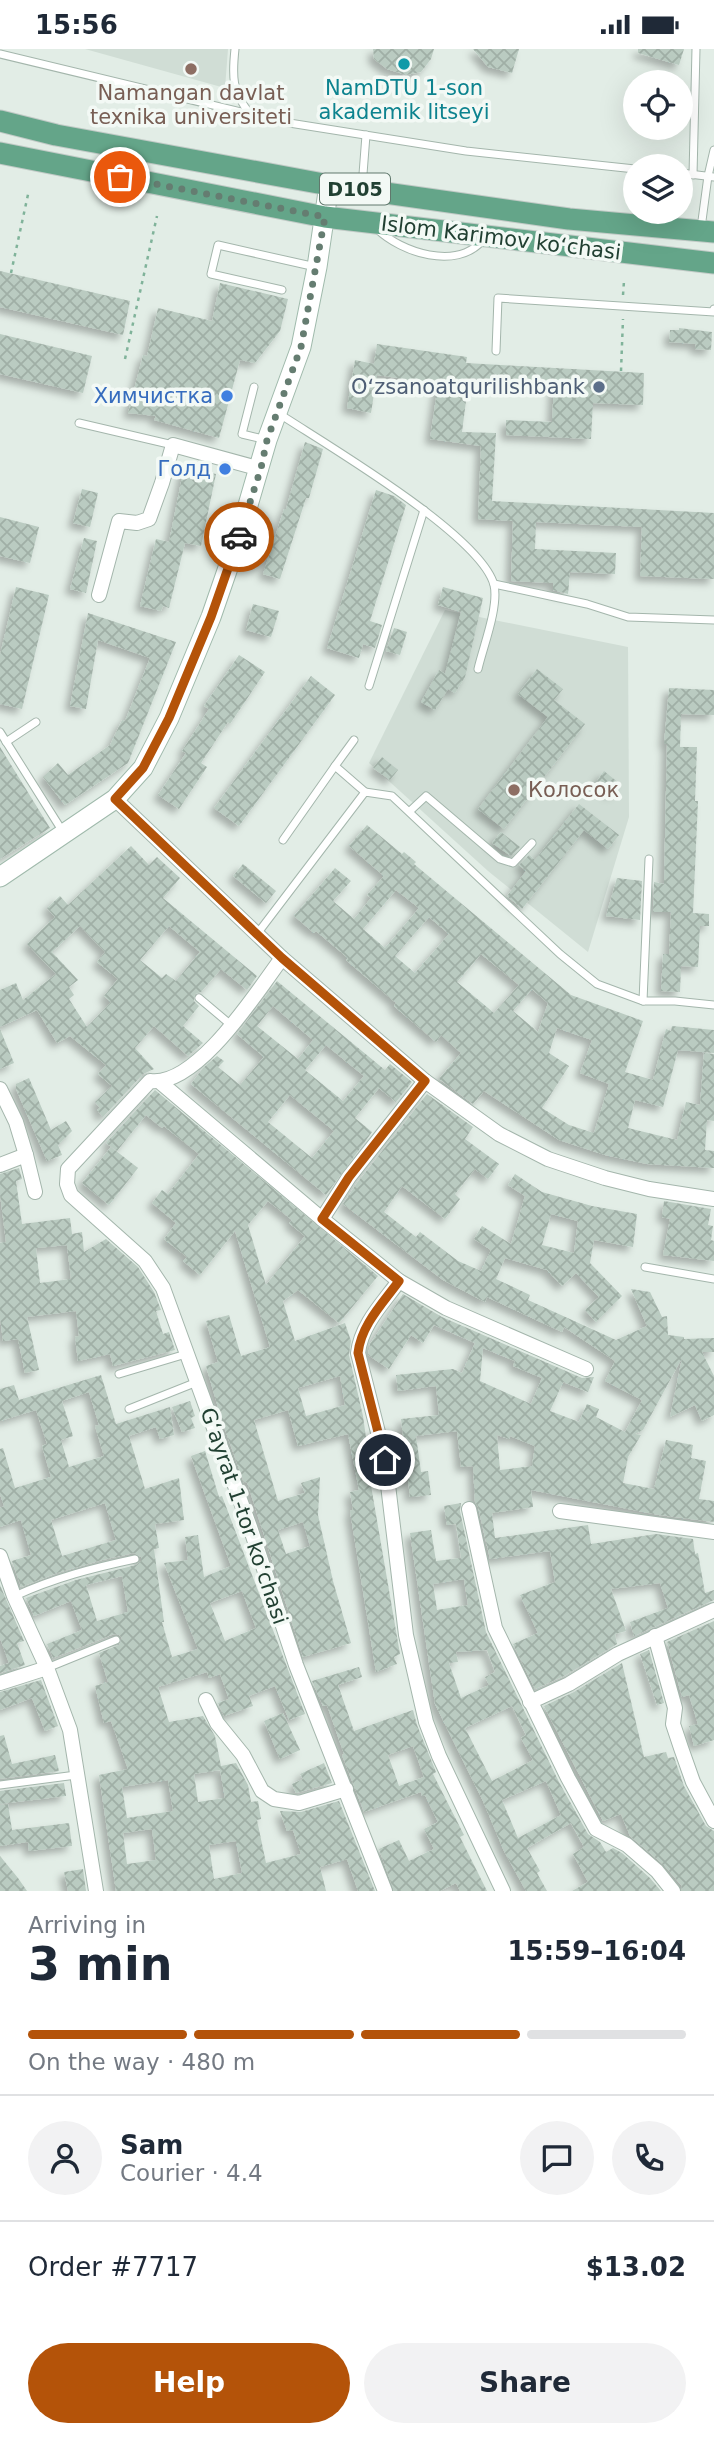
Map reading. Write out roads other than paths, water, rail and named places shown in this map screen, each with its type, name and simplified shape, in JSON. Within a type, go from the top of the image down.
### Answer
[{"type":"main road","name":"Islom Karimov koʻchasi","points":[[0,121],[56,135],[329,185],[569,219],[708,232]]},
{"type":"main road","name":"Islom Karimov koʻchasi","points":[[0,153],[325,217],[714,263]]},
{"type":"street","points":[[0,877],[115,799],[143,768],[169,718],[211,617],[261,468],[267,440],[301,347],[317,267],[329,185]]},
{"type":"street","points":[[99,595],[119,521],[137,523],[149,519],[173,445],[261,468]]},
{"type":"street","points":[[115,799],[282,958],[425,1081],[499,1134],[548,1159],[605,1178],[649,1189],[714,1199]]},
{"type":"street","points":[[282,958],[232,1025],[202,1058],[161,1083],[399,1281],[446,1308],[586,1369]]},
{"type":"street","name":"Gʻayrat 1-tor koʻchasi","points":[[161,1083],[150,1081],[68,1170],[67,1184],[71,1195],[145,1261],[163,1288],[296,1665],[385,1891]]},
{"type":"street","points":[[322,1219],[349,1177],[425,1081]]},
{"type":"street","points":[[0,1089],[16,1122],[35,1192]]},
{"type":"street","points":[[0,1165],[26,1155]]},
{"type":"street","points":[[399,1281],[365,1329],[358,1353],[385,1460],[405,1635],[426,1722],[444,1767],[503,1891]]},
{"type":"street","points":[[469,1509],[495,1628],[596,1829],[628,1845],[657,1871],[673,1891]]},
{"type":"street","points":[[560,1511],[714,1532]]},
{"type":"street","points":[[0,1556],[70,1730],[96,1891]]},
{"type":"street","points":[[530,1702],[655,1636],[714,1610]]},
{"type":"street","points":[[655,1636],[675,1708],[673,1724],[693,1782],[714,1821]]},
{"type":"street","points":[[0,1683],[47,1668]]},
{"type":"street","points":[[205,1700],[217,1723],[243,1755],[262,1790],[274,1799],[299,1803],[346,1789]]},
{"type":"lane","points":[[234,49],[233,82],[239,100],[250,114]]},
{"type":"lane","points":[[696,49],[693,175],[711,177]]},
{"type":"lane","points":[[0,54],[283,122],[466,151],[623,168]]},
{"type":"lane","points":[[362,190],[366,135]]},
{"type":"lane","points":[[708,232],[714,150]]},
{"type":"lane","points":[[282,290],[211,274],[218,245],[317,267]]},
{"type":"lane","points":[[496,351],[498,298],[714,312],[714,309]]},
{"type":"lane","points":[[254,387],[242,434],[267,440]]},
{"type":"lane","points":[[277,413],[424,510],[472,551],[484,566],[494,584],[495,599],[478,669]]},
{"type":"lane","points":[[79,423],[173,445]]},
{"type":"lane","points":[[369,686],[424,510]]},
{"type":"lane","points":[[494,584],[587,604],[628,617],[714,620]]},
{"type":"lane","points":[[6,742],[36,722]]},
{"type":"lane","points":[[0,732],[64,835]]},
{"type":"lane","points":[[283,840],[354,740]]},
{"type":"lane","points":[[335,766],[365,792],[392,796],[560,954],[597,983],[643,1001],[714,1005]]},
{"type":"lane","points":[[257,934],[365,792]]},
{"type":"lane","points":[[410,811],[426,796],[500,859],[513,863],[532,843]]},
{"type":"lane","points":[[643,1001],[649,859]]},
{"type":"lane","points":[[199,998],[232,1025]]},
{"type":"lane","points":[[645,1267],[714,1279]]},
{"type":"lane","points":[[118,1374],[187,1353]]},
{"type":"lane","points":[[129,1409],[197,1382]]},
{"type":"lane","points":[[14,1596],[44,1582],[86,1569],[135,1559]]},
{"type":"lane","points":[[47,1668],[116,1640]]},
{"type":"lane","points":[[0,1785],[76,1775]]},
{"type":"place","name":"NamDTU 1-son akademik litseyi","points":[[404,64]]},
{"type":"place","name":"Namangan davlat texnika universiteti","points":[[191,69]]},
{"type":"place","name":"Oʻzsanoatqurilishbank","points":[[599,387]]},
{"type":"place","name":"Химчистка","points":[[227,396]]},
{"type":"place","name":"Голд","points":[[225,469]]},
{"type":"place","name":"Колосок","points":[[514,790]]}]
